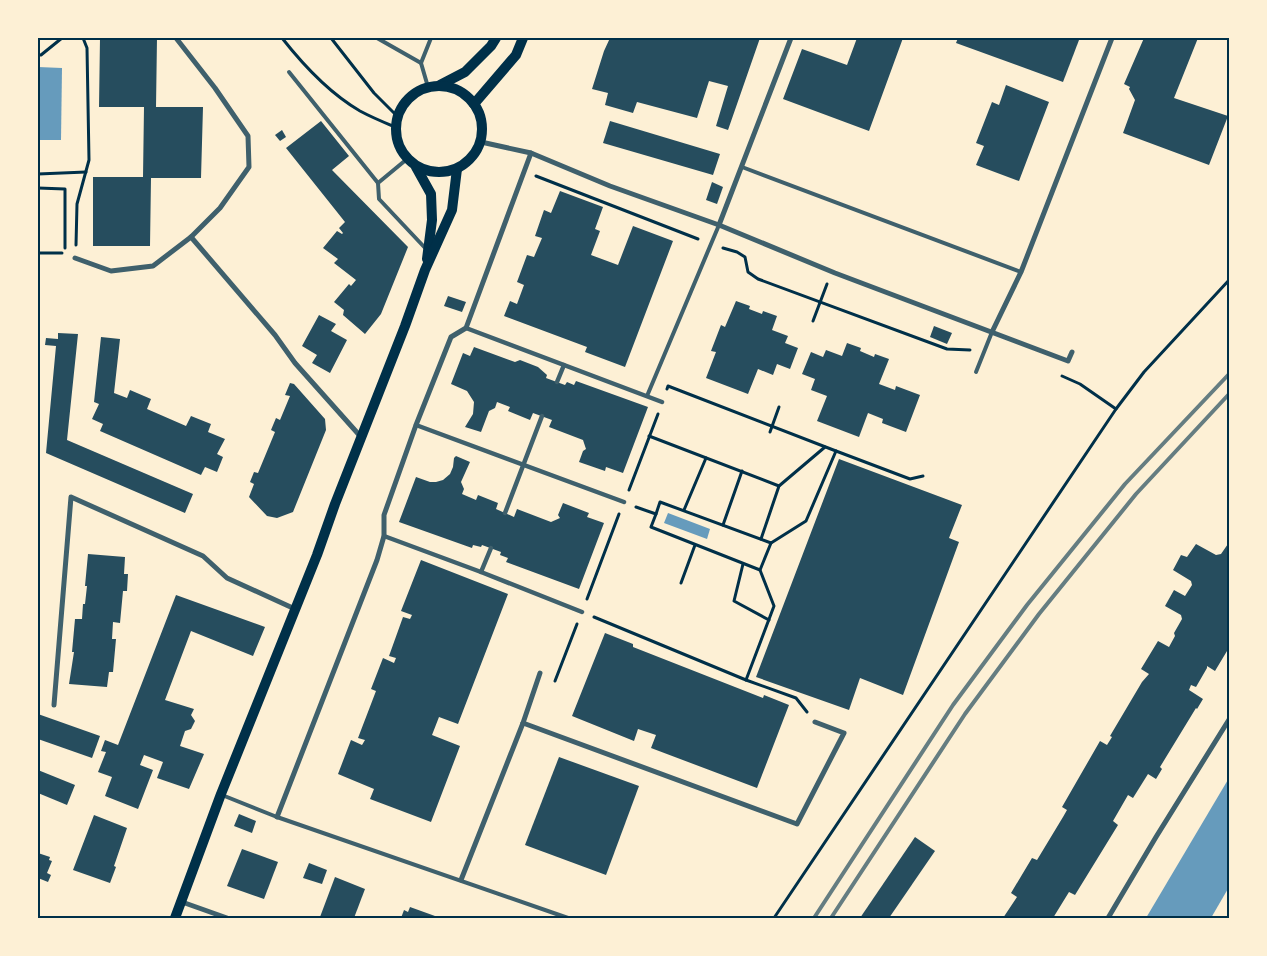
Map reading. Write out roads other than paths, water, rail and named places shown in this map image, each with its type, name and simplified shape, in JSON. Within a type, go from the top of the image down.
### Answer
[{"type":"main road","points":[[440,86],[465,72],[496,38]]},
{"type":"main road","points":[[474,104],[516,55],[523,38]]},
{"type":"main road","points":[[440,86],[453,88],[465,94],[481,116],[483,129],[481,142],[476,153],[458,169],[444,173],[430,172],[416,167],[407,160],[398,144],[395,127],[397,116],[407,99],[416,92],[428,87],[440,86]]},
{"type":"main road","points":[[416,167],[431,194],[432,220],[425,270]]},
{"type":"main road","points":[[175,918],[221,794],[317,556],[335,504],[425,270],[452,210],[458,169]]},
{"type":"street","points":[[75,258],[111,271],[153,266],[191,237],[220,208],[248,167],[248,136],[215,88],[176,38]]},
{"type":"street","points":[[719,225],[791,38]]},
{"type":"street","points":[[992,332],[1021,272],[1112,38]]},
{"type":"street","points":[[481,142],[531,153],[610,186],[719,225],[835,273],[1068,361],[1072,352]]},
{"type":"street","points":[[277,817],[377,560],[384,536],[384,515],[416,425],[451,337],[466,328],[531,153]]},
{"type":"street","points":[[191,237],[275,335],[295,363],[361,437]]},
{"type":"street","points":[[466,328],[662,402]]},
{"type":"street","points":[[557,382],[564,365]]},
{"type":"street","points":[[505,513],[542,416]]},
{"type":"street","points":[[416,425],[624,502]]},
{"type":"street","points":[[54,705],[71,498],[204,556],[227,578],[295,609]]},
{"type":"street","points":[[384,536],[582,612]]},
{"type":"street","points":[[481,572],[491,548]]},
{"type":"street","points":[[461,880],[523,723],[540,672]]},
{"type":"street","points":[[1108,918],[1230,718]]},
{"type":"street","points":[[523,723],[797,824],[844,733],[815,722]]},
{"type":"street","points":[[182,902],[228,918]]},
{"type":"lane","points":[[377,38],[421,63]]},
{"type":"lane","points":[[428,87],[421,63],[430,38]]},
{"type":"lane","points":[[289,72],[378,183],[379,199],[428,251]]},
{"type":"lane","points":[[378,183],[407,160]]},
{"type":"lane","points":[[742,167],[1021,272]]},
{"type":"lane","points":[[648,396],[719,225]]},
{"type":"lane","points":[[976,372],[992,332]]},
{"type":"lane","points":[[221,794],[277,817],[568,918]]},
{"type":"water","points":[[38,67],[62,68],[61,140],[38,140]]},
{"type":"water","points":[[668,513],[710,529],[707,539],[664,523]]},
{"type":"water","points":[[1229,778],[1229,887],[1211,918],[1146,918]]},
{"type":"railway","points":[[814,918],[953,705],[1027,605],[1125,484],[1230,373]]},
{"type":"railway","points":[[831,918],[965,714],[1039,614],[1136,494],[1230,393]]}]
